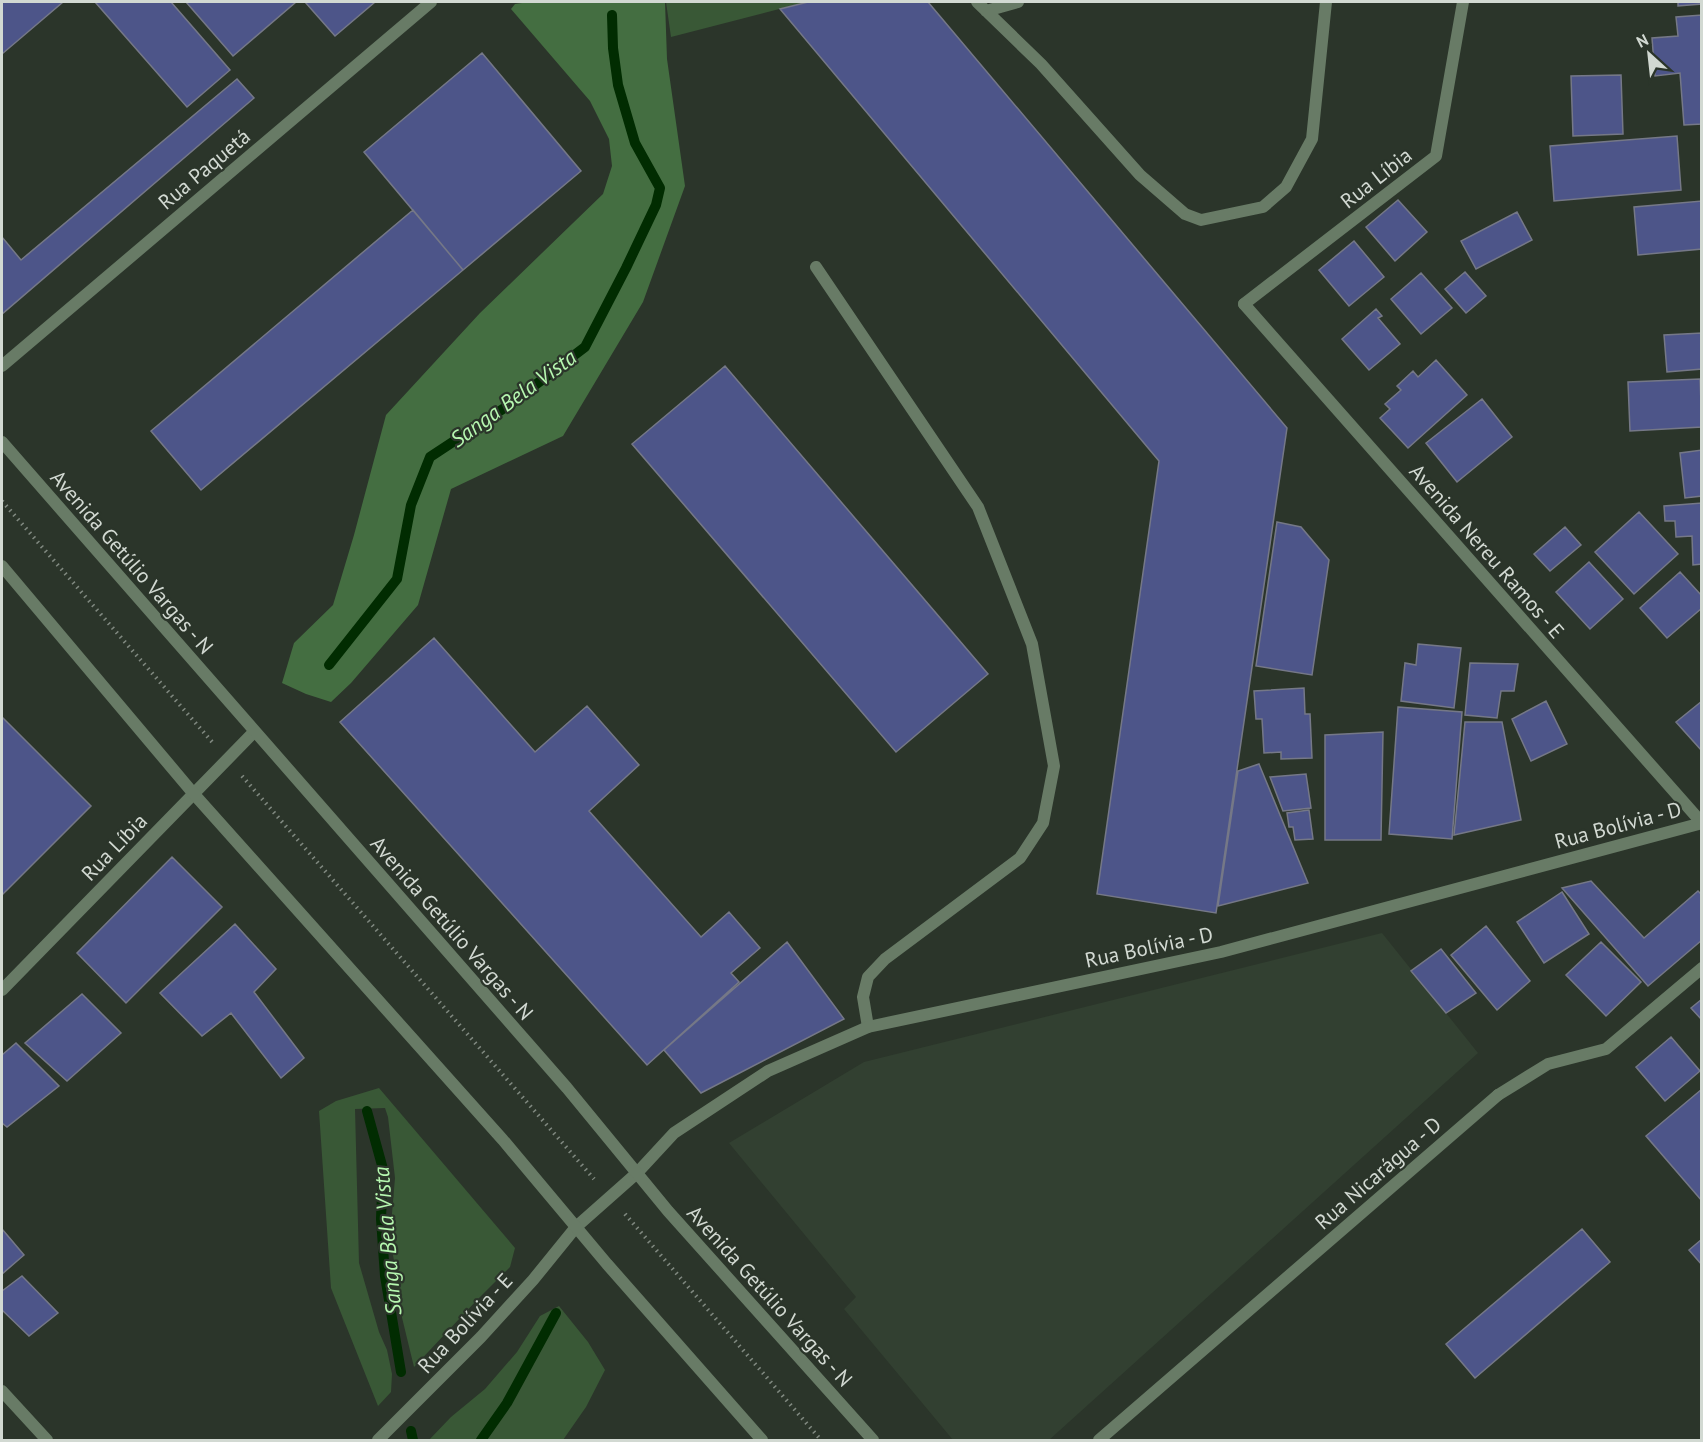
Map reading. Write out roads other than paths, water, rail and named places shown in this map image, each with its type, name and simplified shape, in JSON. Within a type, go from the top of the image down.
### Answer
[{"type":"street","name":"Rua Paquetá","points":[[2,366],[431,2]]},
{"type":"street","points":[[982,6],[1018,2]]},
{"type":"street","points":[[982,6],[1041,64],[1140,175],[1185,214],[1201,220],[1263,207],[1286,187],[1312,138],[1326,2]]},
{"type":"street","name":"Rua Líbia","points":[[1244,304],[1436,156],[1463,2]]},
{"type":"street","points":[[816,267],[978,507],[1032,644],[1054,766],[1043,823],[1020,858],[885,959],[868,977],[863,998],[868,1027]]},
{"type":"street","name":"Avenida Nereu Ramos - E","points":[[1244,304],[1701,823]]},
{"type":"street","name":"Avenida Getúlio Vargas - N","points":[[2,442],[559,1079],[703,1250],[873,1440]]},
{"type":"street","points":[[2,566],[193,793],[503,1140],[630,1291],[762,1440]]},
{"type":"street","name":"Rua Líbia","points":[[2,990],[254,732]]},
{"type":"street","name":"Rua Bolívia - D","points":[[611,1198],[674,1133],[768,1071],[868,1027],[1221,952],[1701,823]]},
{"type":"street","name":"Rua Nicarágua - D","points":[[1099,1440],[1498,1095],[1548,1064],[1606,1049],[1701,968]]},
{"type":"street","name":"Rua Bolívia - E","points":[[378,1440],[481,1337],[533,1280],[576,1227],[611,1198]]},
{"type":"street","points":[[2,1391],[47,1440]]},
{"type":"waterway","name":"Sanga Bela Vista","points":[[329,665],[397,579],[411,505],[430,457],[509,405],[585,347],[656,205],[660,188],[635,143],[618,85],[613,48],[612,15]]},
{"type":"waterway","name":"Sanga Bela Vista","points":[[367,1111],[383,1169],[381,1219],[385,1276],[401,1372]]},
{"type":"waterway","points":[[481,1440],[507,1403],[556,1313]]},
{"type":"waterway","name":"Sanga Bela Vista","points":[[411,1431],[413,1440]]}]
